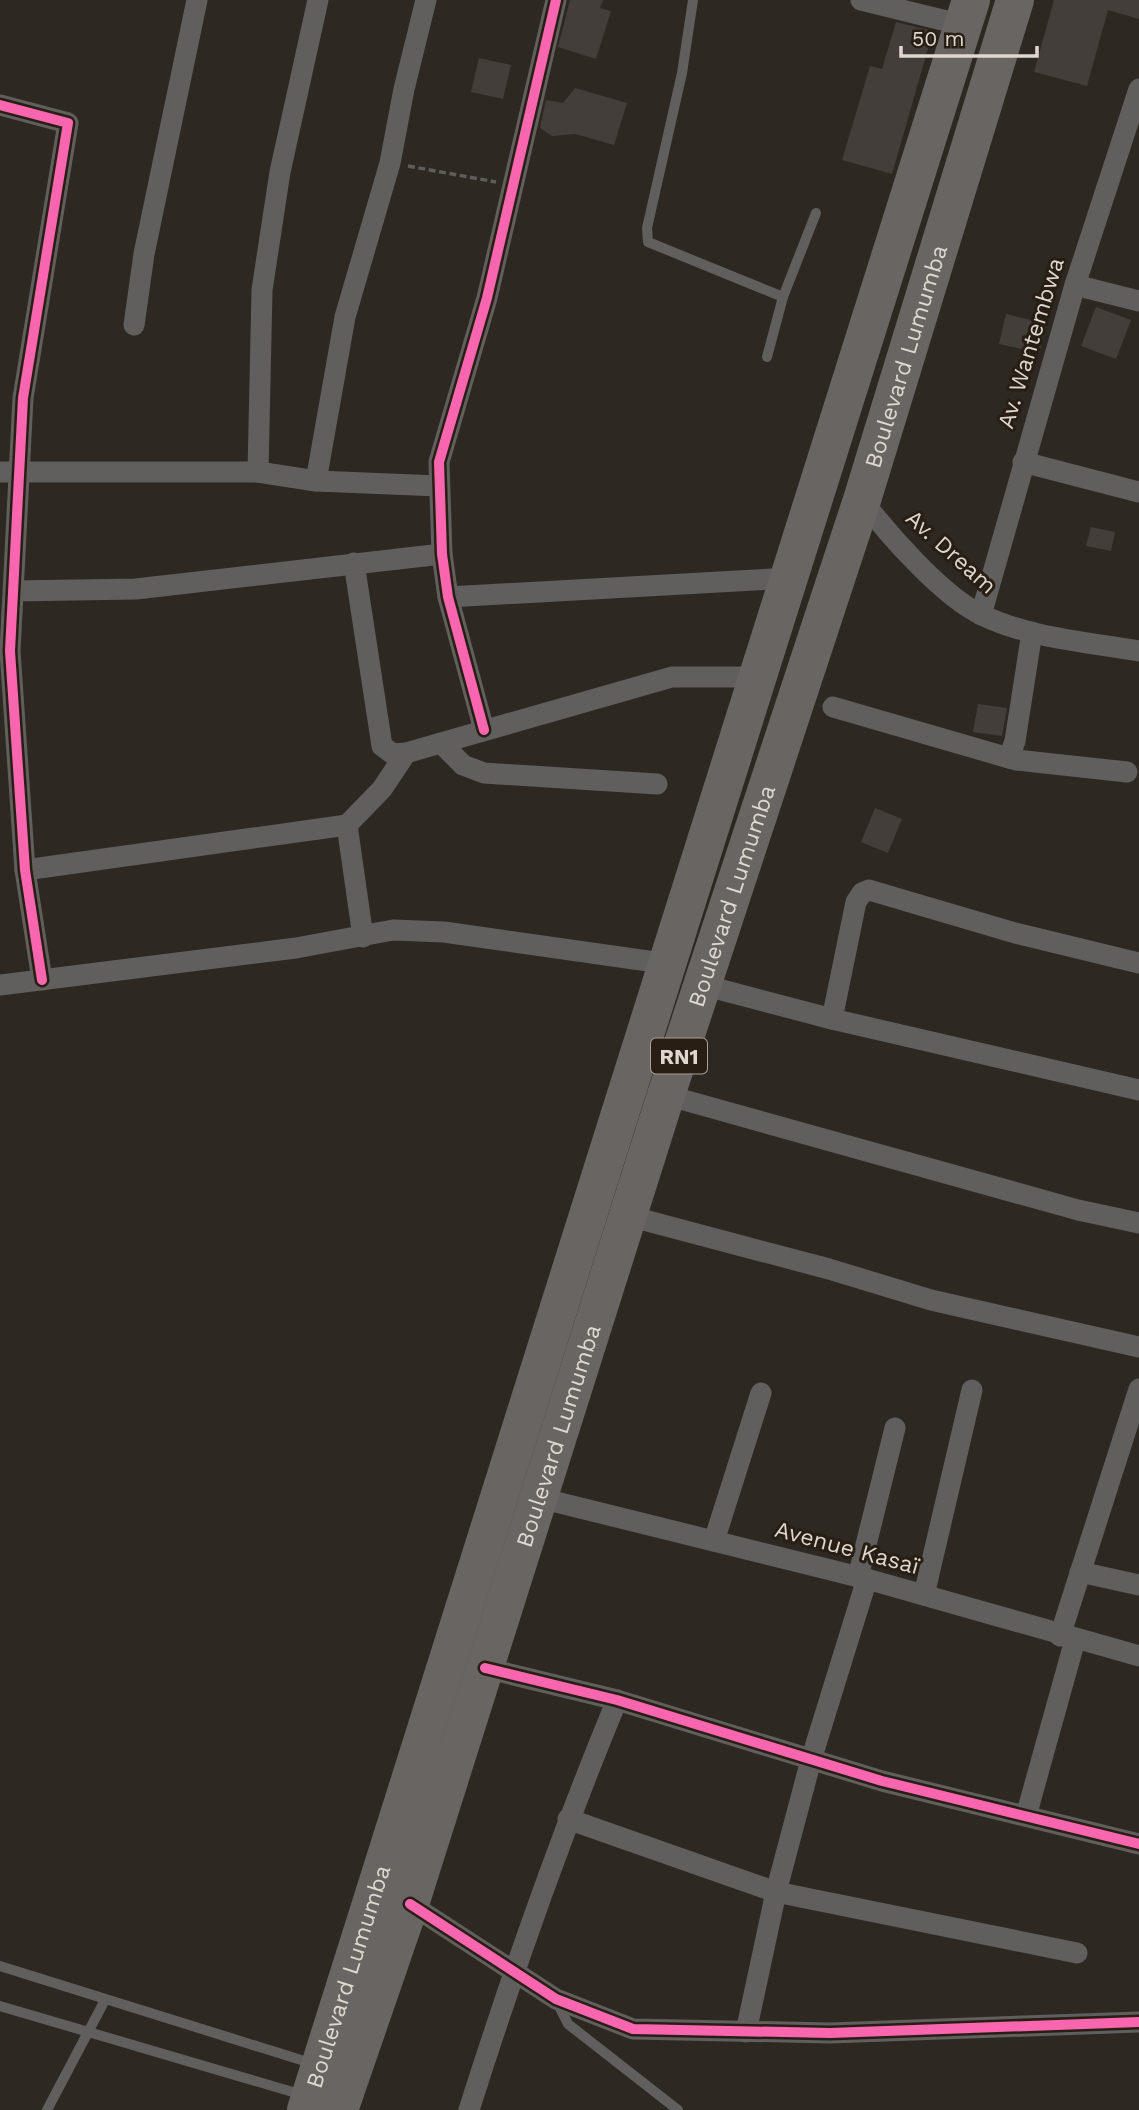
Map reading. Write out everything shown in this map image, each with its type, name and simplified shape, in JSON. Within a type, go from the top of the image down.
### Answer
[{"type":"highway","name":"Boulevard Lumumba","points":[[319,2096],[410,1904],[666,1096],[862,500],[1015,0]]},
{"type":"highway","name":"Boulevard Lumumba","points":[[319,2096],[967,13]]},
{"type":"street","points":[[134,325],[144,254],[197,0]]},
{"type":"street","points":[[258,472],[262,290],[280,172],[318,0]]},
{"type":"street","points":[[316,481],[345,317],[390,163],[404,89],[426,0]]},
{"type":"street","points":[[484,730],[448,597],[442,554],[439,486],[442,447],[486,298],[556,0]]},
{"type":"street","points":[[861,0],[967,13]]},
{"type":"street","name":"Av. Wantembwa","points":[[981,615],[1075,285],[1139,89]]},
{"type":"street","points":[[0,105],[68,123],[9,472],[14,591],[10,651],[25,870],[42,980]]},
{"type":"street","points":[[1075,285],[1139,301]]},
{"type":"street","points":[[1023,462],[1139,492]]},
{"type":"street","points":[[9,472],[258,472],[316,481],[439,486]]},
{"type":"street","name":"Av. Dream","points":[[862,500],[901,548],[981,615],[1032,632],[1139,651]]},
{"type":"street","points":[[14,591],[136,589],[442,554]]},
{"type":"street","points":[[354,563],[383,746],[393,754],[407,753],[672,677],[759,677]]},
{"type":"street","points":[[448,597],[790,578]]},
{"type":"street","points":[[1009,758],[1015,741],[1032,632]]},
{"type":"street","points":[[833,707],[1009,758],[1127,772]]},
{"type":"street","points":[[441,743],[463,765],[484,773],[657,783]]},
{"type":"street","points":[[25,870],[347,825],[382,789],[407,753]]},
{"type":"street","points":[[347,825],[363,937]]},
{"type":"street","points":[[832,1019],[856,902],[862,893],[869,890],[1015,933],[1139,962]]},
{"type":"street","points":[[0,985],[363,937],[393,930],[444,932],[669,964]]},
{"type":"street","points":[[703,985],[832,1019],[1139,1090]]},
{"type":"street","points":[[666,1096],[1078,1210],[1139,1223]]},
{"type":"street","points":[[628,1216],[829,1269],[931,1300],[1139,1347]]},
{"type":"street","points":[[1026,1816],[1080,1572],[1139,1389]]},
{"type":"street","points":[[924,1595],[972,1390]]},
{"type":"street","points":[[714,1541],[761,1393]]},
{"type":"street","points":[[746,2032],[776,1892],[863,1578],[895,1428]]},
{"type":"street","name":"Avenue Kasaï","points":[[540,1498],[863,1578],[1067,1638],[1139,1656]]},
{"type":"street","points":[[1080,1572],[1139,1585]]},
{"type":"street","points":[[485,1668],[617,1700],[811,1760],[1139,1844]]},
{"type":"street","points":[[469,2110],[513,1972],[568,1819],[617,1700]]},
{"type":"street","points":[[568,1819],[776,1892],[1077,1953]]},
{"type":"street","points":[[410,1904],[556,1999],[633,2029],[830,2033],[1139,2022]]},
{"type":"lane","points":[[692,0],[682,73],[647,229],[648,242],[783,297]]},
{"type":"lane","points":[[767,357],[783,297],[816,213]]},
{"type":"lane","points":[[0,1966],[105,2000],[319,2096]]},
{"type":"lane","points":[[556,1999],[568,2024],[678,2110]]},
{"type":"lane","points":[[47,2110],[105,2000]]},
{"type":"lane","points":[[0,2006],[319,2096]]},
{"type":"path","points":[[390,163],[512,185]]},
{"type":"building","points":[[570,0],[603,0],[600,8],[611,11],[596,59],[558,47]]},
{"type":"building","points":[[1054,0],[1139,0],[1139,19],[1108,10],[1087,86],[1034,72]]},
{"type":"building","points":[[896,22],[933,31],[892,174],[842,160],[870,66],[882,69]]},
{"type":"building","points":[[479,58],[511,65],[503,99],[471,92]]},
{"type":"building","points":[[575,88],[627,103],[614,145],[575,134],[552,136],[540,128],[546,100],[563,103]]},
{"type":"building","points":[[1096,307],[1131,320],[1116,359],[1081,346]]},
{"type":"building","points":[[1006,314],[1047,324],[1039,353],[999,344]]},
{"type":"building","points":[[1091,527],[1115,532],[1111,551],[1086,546]]},
{"type":"building","points":[[978,704],[1007,708],[1002,736],[973,732]]},
{"type":"building","points":[[875,808],[902,819],[888,853],[861,842]]},
{"type":"cycle path","points":[[484,730],[448,597],[442,554],[439,462],[487,298],[556,0]]},
{"type":"cycle path","points":[[0,105],[68,123],[23,398],[10,651],[25,870],[42,980]]},
{"type":"cycle path","points":[[485,1668],[617,1700],[882,1781],[1139,1844]]},
{"type":"cycle path","points":[[410,1904],[556,1999],[633,2029],[830,2033],[1139,2022]]}]
